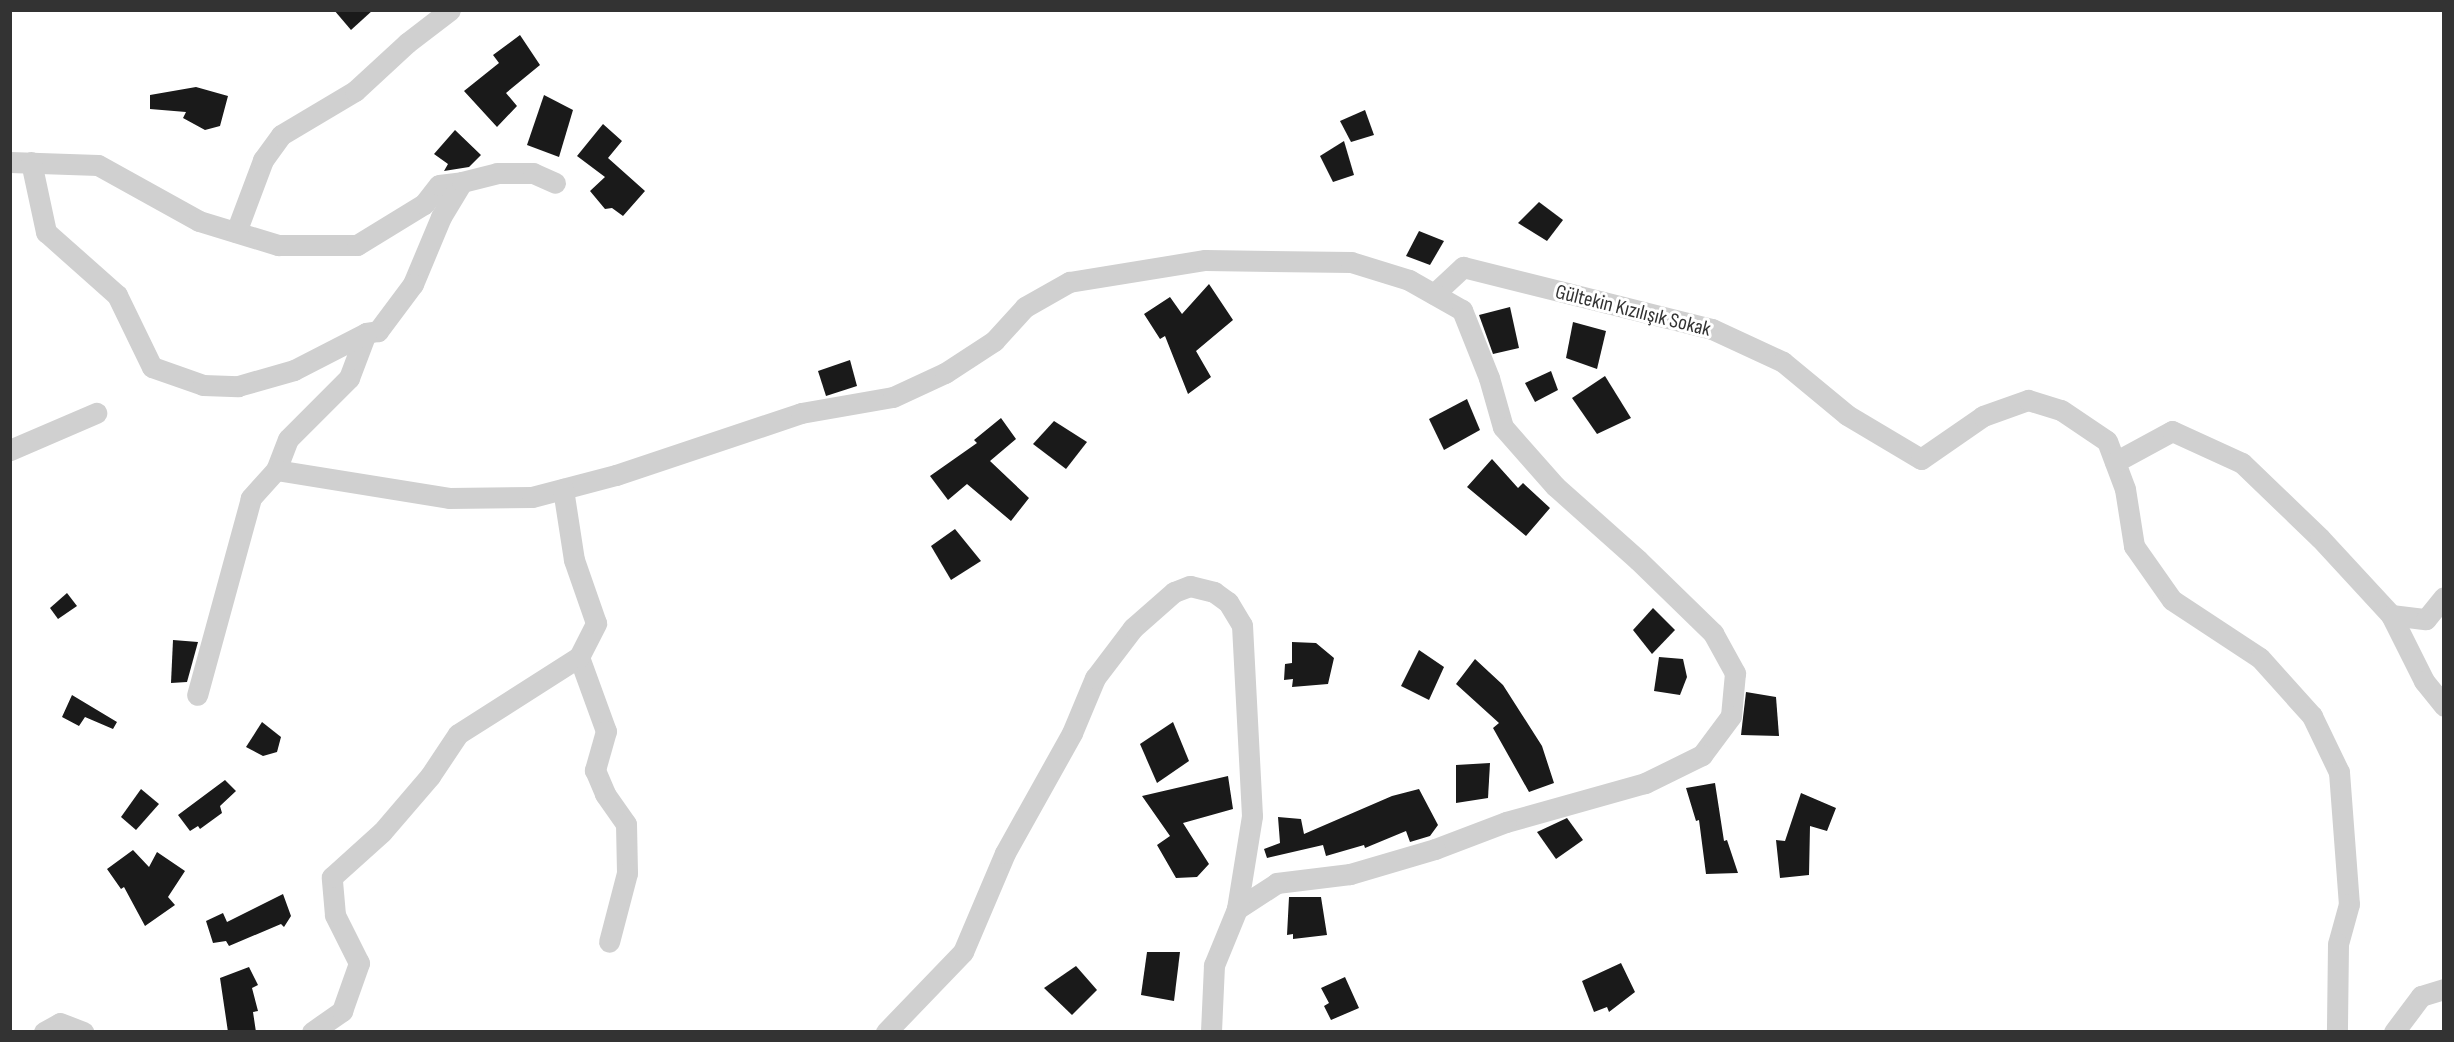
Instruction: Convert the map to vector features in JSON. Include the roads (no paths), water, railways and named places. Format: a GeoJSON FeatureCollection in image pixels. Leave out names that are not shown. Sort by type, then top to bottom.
{"type":"FeatureCollection","features":[{"type":"Feature","properties":{"kind":"street"},"geometry":{"type":"LineString","coordinates":[[236,232],[263,160],[281,135],[355,91],[407,43],[450,10]]}},
{"type":"Feature","properties":{"kind":"street"},"geometry":{"type":"LineString","coordinates":[[462,182],[441,217],[413,284],[378,331],[366,333],[294,370],[238,386],[202,385],[152,367],[117,296],[46,232],[21,162],[98,165],[199,220],[278,245],[357,245],[424,204],[439,185],[497,173],[533,173],[555,183]]}},
{"type":"Feature","properties":{"kind":"street"},"geometry":{"type":"LineString","coordinates":[[276,470],[449,498],[532,497],[616,476],[801,412],[893,397],[945,373],[994,341],[1025,307],[1069,282],[1205,260],[1351,262],[1409,280],[1462,310],[1490,378],[1503,427],[1554,486],[1638,560],[1713,633],[1735,673],[1731,716],[1702,755],[1645,783],[1506,822],[1435,849],[1350,874],[1277,883],[1237,909]]}},
{"type":"Feature","properties":{"kind":"street","name":"Gültekin Kızılışık Sokak"},"geometry":{"type":"LineString","coordinates":[[1434,294],[1463,267],[1712,329],[1783,362],[1847,415],[1921,459],[1983,416],[2028,400],[2061,410],[2107,441],[2125,489],[2134,546],[2172,600],[2260,658],[2312,716],[2339,772],[2349,904],[2338,944],[2337,1032]]}},
{"type":"Feature","properties":{"kind":"street"},"geometry":{"type":"LineString","coordinates":[[197,695],[251,498],[276,470],[288,439],[349,378],[366,333]]}},
{"type":"Feature","properties":{"kind":"street"},"geometry":{"type":"LineString","coordinates":[[10,450],[96,413]]}},
{"type":"Feature","properties":{"kind":"street"},"geometry":{"type":"LineString","coordinates":[[2115,462],[2172,431],[2242,463],[2320,538],[2391,615],[2424,681],[2444,706]]}},
{"type":"Feature","properties":{"kind":"street"},"geometry":{"type":"LineString","coordinates":[[312,1032],[342,1011],[359,963],[335,915],[332,877],[382,832],[430,776],[458,734],[579,657],[596,623],[574,560],[563,489]]}},
{"type":"Feature","properties":{"kind":"street"},"geometry":{"type":"LineString","coordinates":[[886,1032],[963,952],[1005,853],[1072,733],[1095,678],[1133,628],[1174,592],[1191,586],[1214,592],[1228,602],[1242,625],[1252,816],[1237,909],[1214,966],[1211,1032]]}},
{"type":"Feature","properties":{"kind":"street"},"geometry":{"type":"LineString","coordinates":[[2391,615],[2426,619],[2444,597]]}},
{"type":"Feature","properties":{"kind":"street"},"geometry":{"type":"LineString","coordinates":[[579,657],[606,731],[596,770],[605,794],[626,824],[627,873],[609,942]]}},
{"type":"Feature","properties":{"kind":"street"},"geometry":{"type":"LineString","coordinates":[[2394,1032],[2421,996],[2444,989]]}},
{"type":"Feature","properties":{"kind":"street"},"geometry":{"type":"LineString","coordinates":[[44,1032],[60,1023],[83,1032]]}}]}
